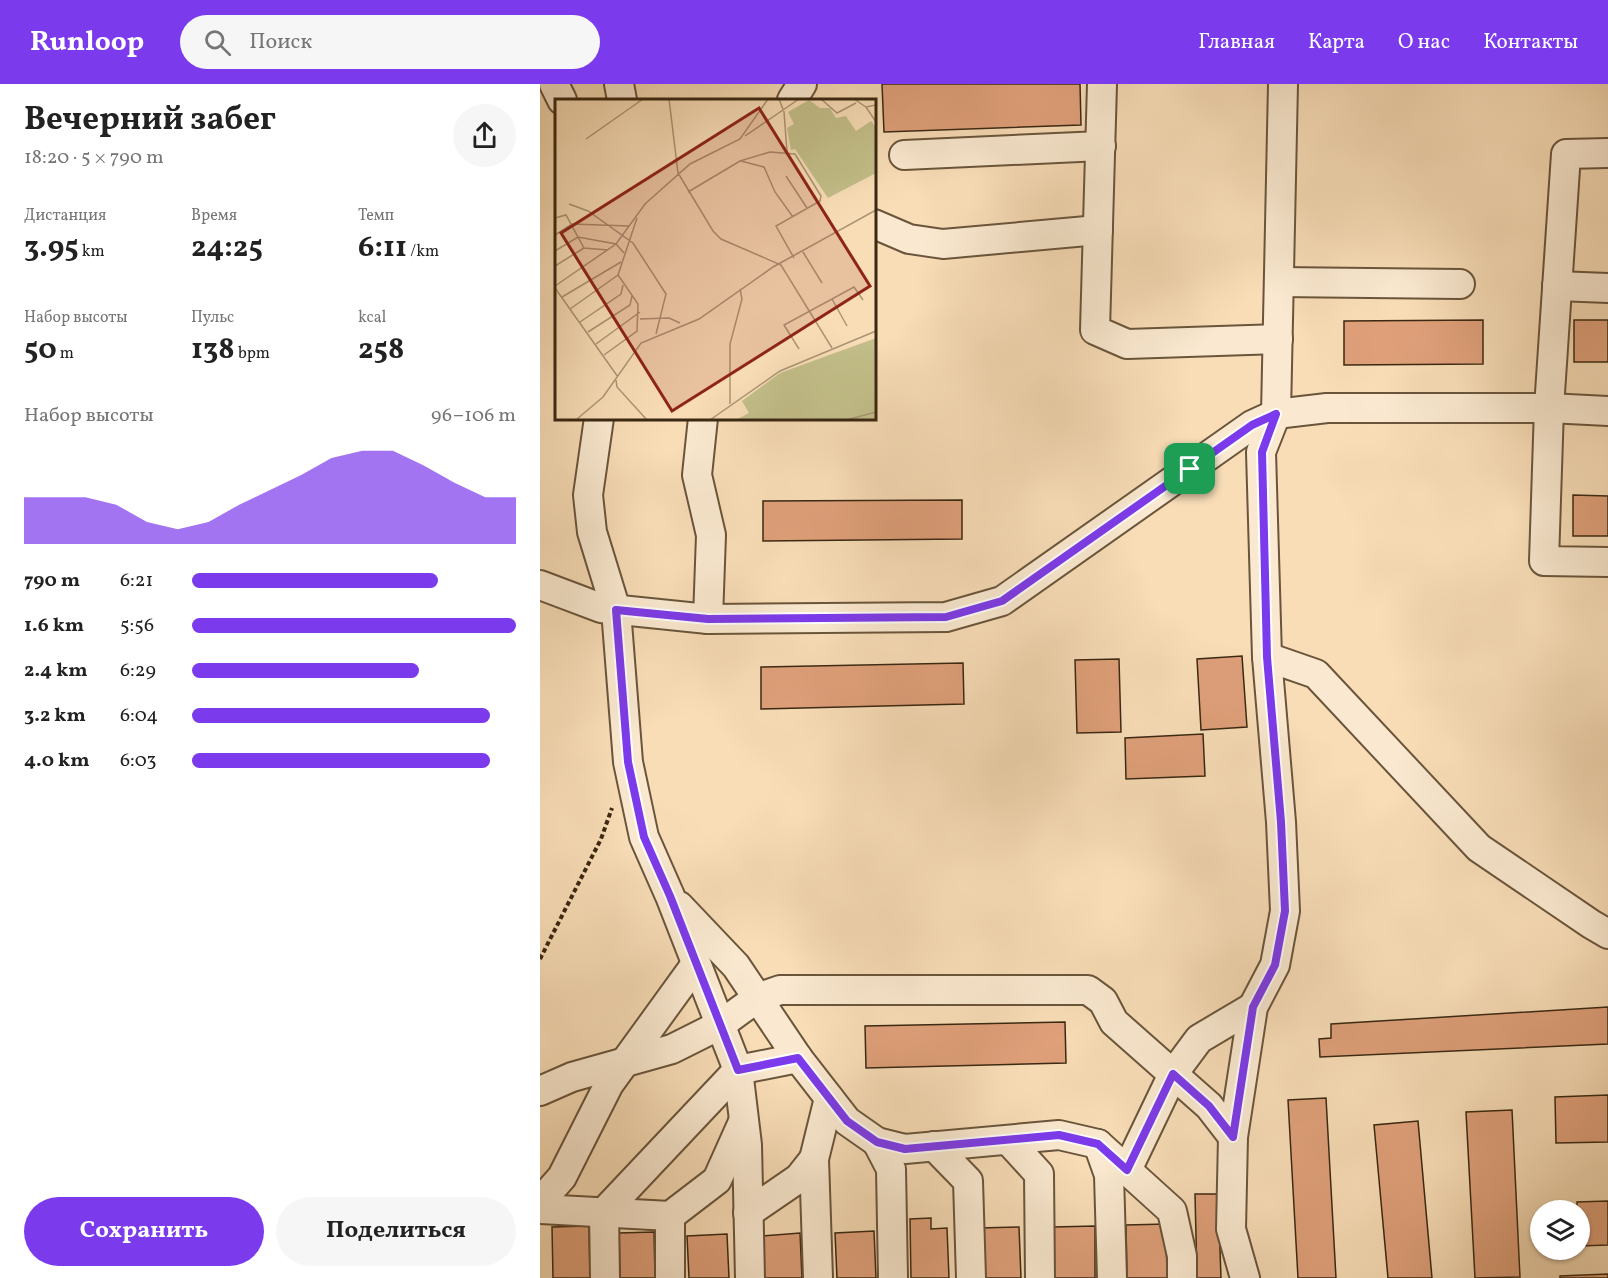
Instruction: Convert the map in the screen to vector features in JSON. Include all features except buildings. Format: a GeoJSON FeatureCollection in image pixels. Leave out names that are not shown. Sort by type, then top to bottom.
{"type":"FeatureCollection","features":[{"type":"Feature","properties":{"kind":"street"},"geometry":{"type":"LineString","coordinates":[[554,84],[562,99]]}},
{"type":"Feature","properties":{"kind":"street"},"geometry":{"type":"LineString","coordinates":[[620,84],[622,99]]}},
{"type":"Feature","properties":{"kind":"street"},"geometry":{"type":"LineString","coordinates":[[793,99],[802,84]]}},
{"type":"Feature","properties":{"kind":"street"},"geometry":{"type":"LineString","coordinates":[[1102,84],[1095,330],[1127,344],[1278,339]]}},
{"type":"Feature","properties":{"kind":"street"},"geometry":{"type":"LineString","coordinates":[[1245,1278],[1231,1229],[1233,1137],[1253,1007],[1275,965],[1285,911],[1281,822],[1267,657],[1262,452],[1276,414],[1283,84]]}},
{"type":"Feature","properties":{"kind":"street"},"geometry":{"type":"LineString","coordinates":[[904,155],[1101,146]]}},
{"type":"Feature","properties":{"kind":"street"},"geometry":{"type":"LineString","coordinates":[[1608,153],[1566,154],[1549,408],[1544,561],[1608,562]]}},
{"type":"Feature","properties":{"kind":"street"},"geometry":{"type":"LineString","coordinates":[[876,225],[909,239],[943,244],[1098,230]]}},
{"type":"Feature","properties":{"kind":"street"},"geometry":{"type":"LineString","coordinates":[[1279,282],[1460,284]]}},
{"type":"Feature","properties":{"kind":"street"},"geometry":{"type":"LineString","coordinates":[[1557,286],[1608,288]]}},
{"type":"Feature","properties":{"kind":"street"},"geometry":{"type":"LineString","coordinates":[[540,585],[601,608],[708,619],[946,617],[1002,601],[1252,425],[1276,414],[1327,408],[1549,408],[1608,411]]}},
{"type":"Feature","properties":{"kind":"street"},"geometry":{"type":"LineString","coordinates":[[599,420],[588,495],[592,532],[616,610],[628,762],[644,837],[670,896],[738,1070],[747,1145],[750,1278]]}},
{"type":"Feature","properties":{"kind":"street"},"geometry":{"type":"LineString","coordinates":[[703,420],[698,475],[711,535],[708,619]]}},
{"type":"Feature","properties":{"kind":"street"},"geometry":{"type":"LineString","coordinates":[[1267,657],[1316,674],[1479,848],[1608,934]]}},
{"type":"Feature","properties":{"kind":"street"},"geometry":{"type":"LineString","coordinates":[[670,896],[736,966],[798,1058],[847,1121],[877,1142],[905,1149],[1059,1135],[1098,1144],[1172,1211],[1182,1256],[1182,1278]]}},
{"type":"Feature","properties":{"kind":"street"},"geometry":{"type":"LineString","coordinates":[[540,1202],[562,1177],[609,1084],[696,964]]}},
{"type":"Feature","properties":{"kind":"street"},"geometry":{"type":"LineString","coordinates":[[540,1091],[572,1077],[672,1049],[720,1025],[757,998],[780,990],[1088,990],[1103,1001],[1114,1022],[1209,1106],[1233,1137]]}},
{"type":"Feature","properties":{"kind":"street"},"geometry":{"type":"LineString","coordinates":[[1127,1170],[1173,1074],[1199,1039],[1253,1007]]}},
{"type":"Feature","properties":{"kind":"street"},"geometry":{"type":"LineString","coordinates":[[605,1278],[604,1212],[738,1070],[798,1058]]}},
{"type":"Feature","properties":{"kind":"street"},"geometry":{"type":"LineString","coordinates":[[818,1278],[814,1159],[829,1098]]}},
{"type":"Feature","properties":{"kind":"street"},"geometry":{"type":"LineString","coordinates":[[540,1209],[670,1216],[717,1180],[744,1121]]}},
{"type":"Feature","properties":{"kind":"street"},"geometry":{"type":"LineString","coordinates":[[1008,1140],[1039,1174],[1040,1278]]}},
{"type":"Feature","properties":{"kind":"street"},"geometry":{"type":"LineString","coordinates":[[877,1142],[891,1168],[893,1278]]}},
{"type":"Feature","properties":{"kind":"street"},"geometry":{"type":"LineString","coordinates":[[1098,1144],[1109,1175],[1112,1278]]}},
{"type":"Feature","properties":{"kind":"street"},"geometry":{"type":"LineString","coordinates":[[934,1146],[969,1181],[971,1278]]}},
{"type":"Feature","properties":{"kind":"street"},"geometry":{"type":"LineString","coordinates":[[748,1213],[799,1178],[814,1159]]}},
{"type":"Feature","properties":{"kind":"street"},"geometry":{"type":"LineString","coordinates":[[670,1216],[670,1278]]}},
{"type":"Feature","properties":{"kind":"path"},"geometry":{"type":"LineString","coordinates":[[540,959],[601,839],[613,806]]}},
{"type":"Feature","properties":{"kind":"route"},"geometry":{"type":"LineString","coordinates":[[1276,414],[1262,452],[1267,657],[1281,822],[1285,911],[1275,965],[1253,1007],[1233,1137],[1209,1106],[1173,1074],[1127,1170],[1098,1144],[1059,1135],[905,1149],[877,1142],[847,1121],[798,1058],[738,1070],[670,896],[644,837],[628,762],[616,610],[708,619],[946,617],[1002,601],[1190,469],[1252,425],[1276,414]]}}]}
